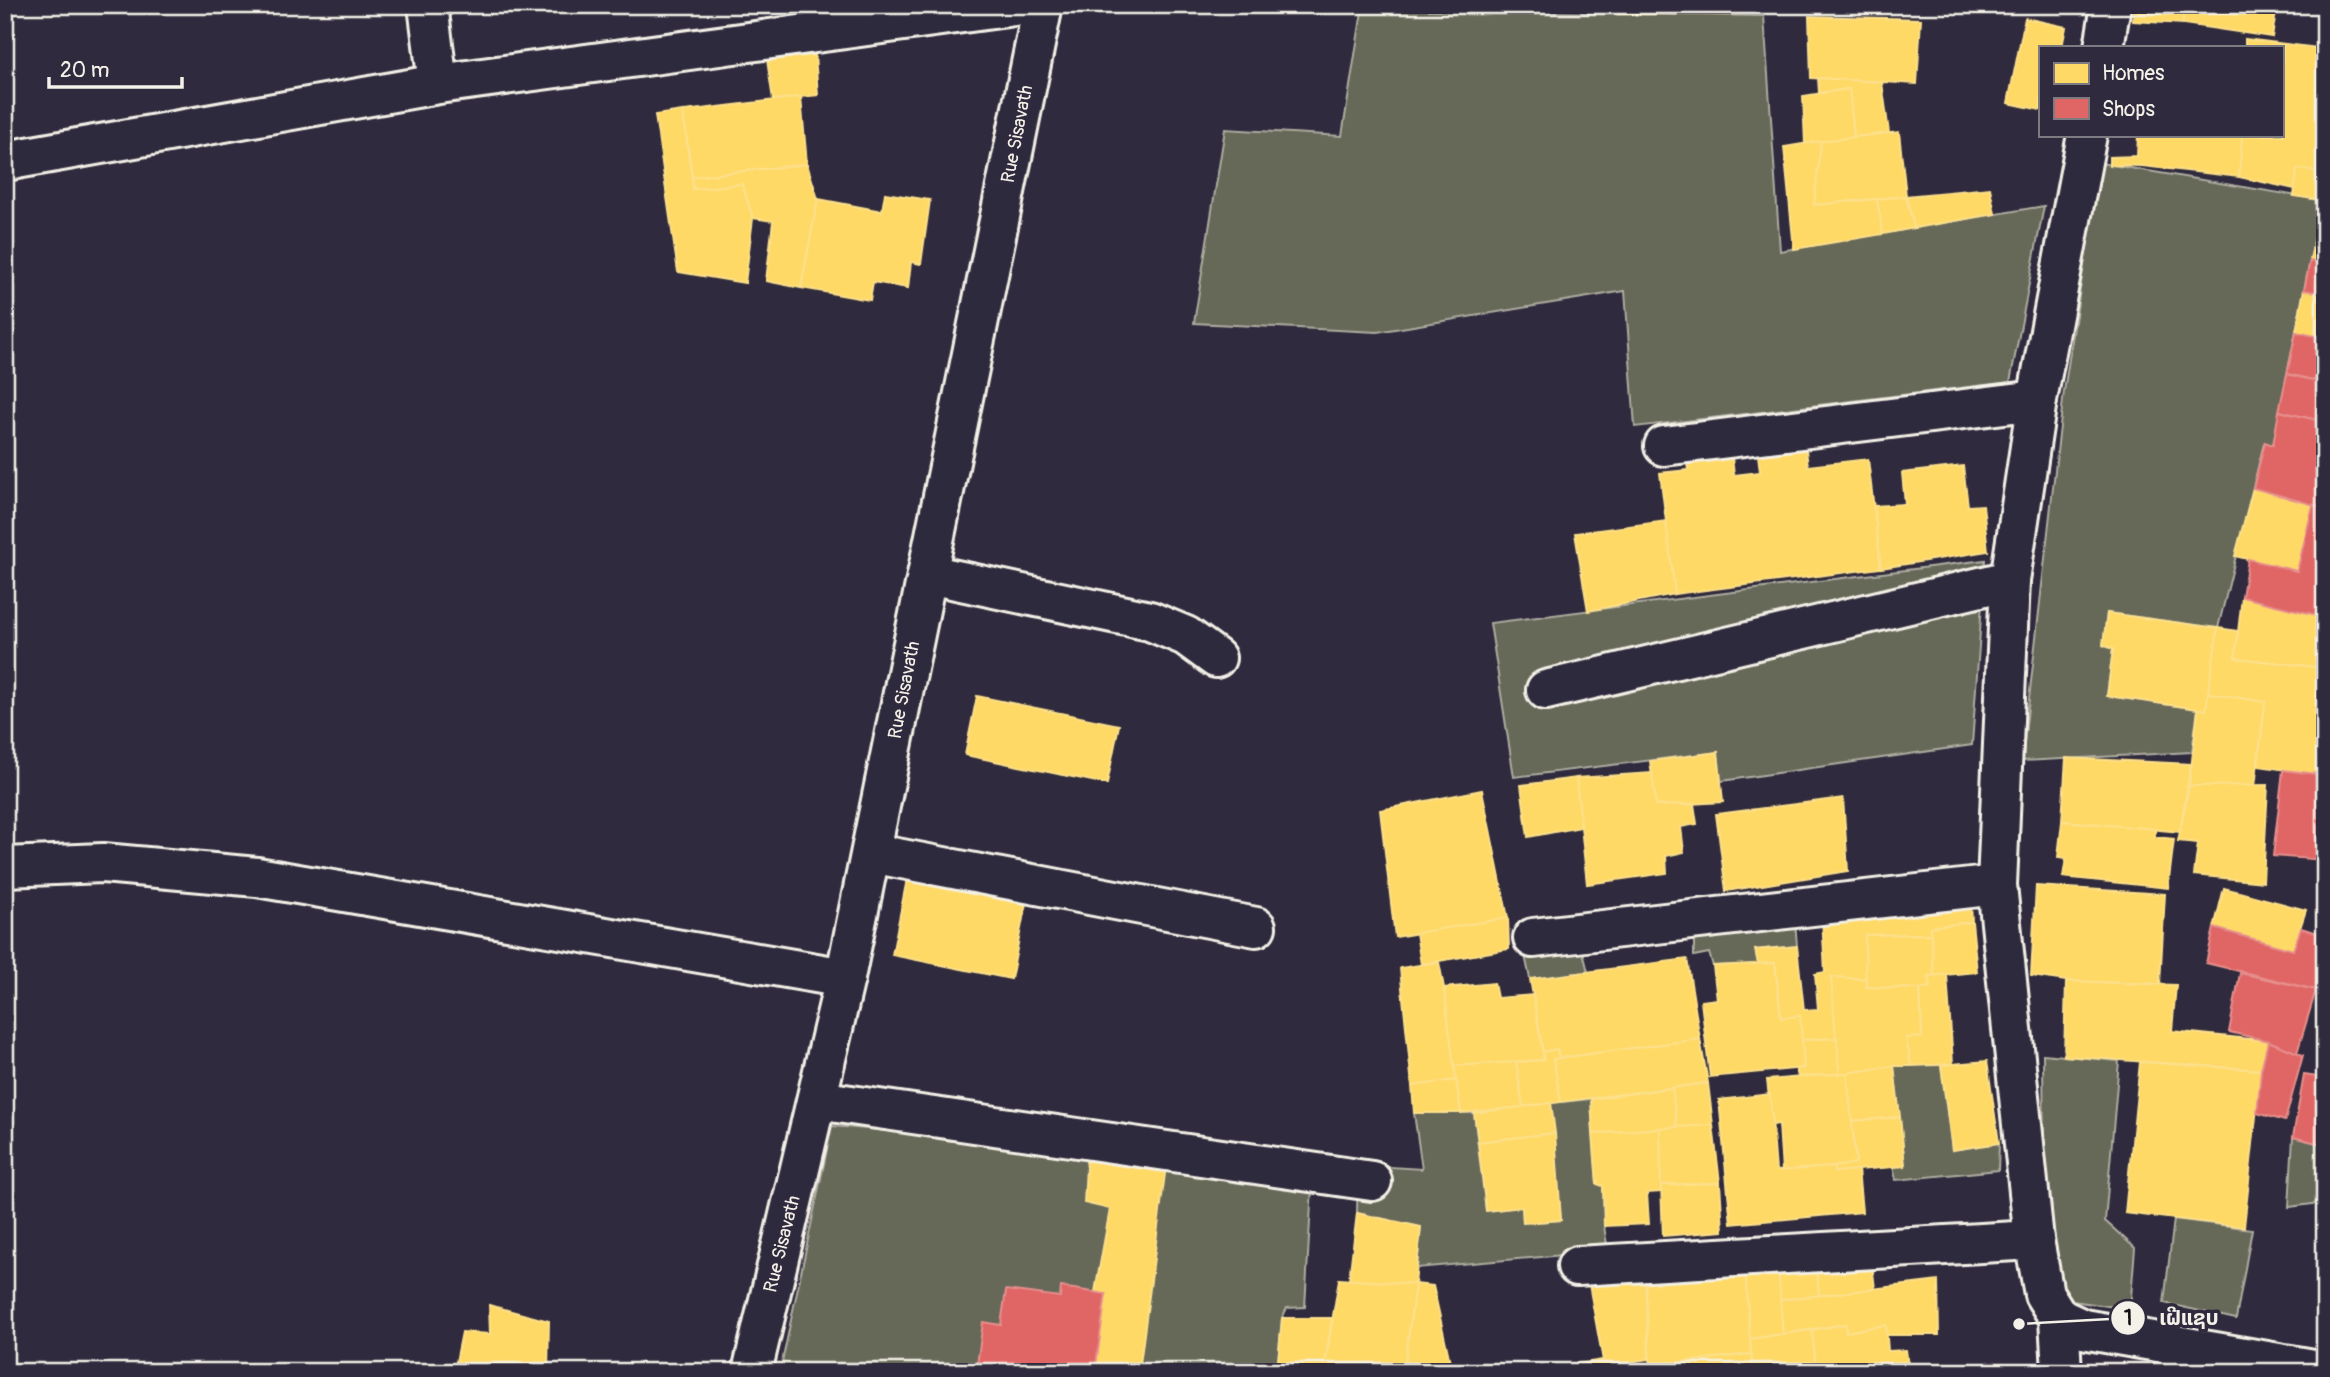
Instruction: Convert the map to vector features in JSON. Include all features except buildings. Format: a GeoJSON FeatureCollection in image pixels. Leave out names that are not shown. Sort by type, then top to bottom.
{"type":"FeatureCollection","features":[{"type":"Feature","properties":{"kind":"street"},"geometry":{"type":"LineString","coordinates":[[428,5],[438,84]]}},
{"type":"Feature","properties":{"kind":"street"},"geometry":{"type":"LineString","coordinates":[[5,161],[438,84],[1022,5]]}},
{"type":"Feature","properties":{"kind":"street","name":"Rue Sisavath"},"geometry":{"type":"LineString","coordinates":[[752,1372],[845,978],[1043,5]]}},
{"type":"Feature","properties":{"kind":"street"},"geometry":{"type":"LineString","coordinates":[[2104,46],[2111,5]]}},
{"type":"Feature","properties":{"kind":"street"},"geometry":{"type":"LineString","coordinates":[[2062,1372],[2059,1318],[2044,1294],[2034,1240],[1997,885],[2010,580],[2037,400],[2087,136]]}},
{"type":"Feature","properties":{"kind":"street"},"geometry":{"type":"LineString","coordinates":[[1664,446],[2037,400]]}},
{"type":"Feature","properties":{"kind":"street"},"geometry":{"type":"LineString","coordinates":[[928,574],[1150,621],[1186,636],[1216,658]]}},
{"type":"Feature","properties":{"kind":"street"},"geometry":{"type":"LineString","coordinates":[[1546,690],[2010,580]]}},
{"type":"Feature","properties":{"kind":"street"},"geometry":{"type":"LineString","coordinates":[[871,853],[1255,927]]}},
{"type":"Feature","properties":{"kind":"street"},"geometry":{"type":"LineString","coordinates":[[5,867],[103,863],[257,877],[845,978]]}},
{"type":"Feature","properties":{"kind":"street"},"geometry":{"type":"LineString","coordinates":[[1533,938],[1997,885]]}},
{"type":"Feature","properties":{"kind":"street"},"geometry":{"type":"LineString","coordinates":[[817,1100],[1372,1181]]}},
{"type":"Feature","properties":{"kind":"street"},"geometry":{"type":"LineString","coordinates":[[1577,1266],[2034,1240]]}},
{"type":"Feature","properties":{"kind":"street"},"geometry":{"type":"LineString","coordinates":[[2059,1318],[2083,1329],[2325,1371]]}},
{"type":"Feature","properties":{"kind":"green space"},"geometry":{"type":"Polygon","coordinates":[[[1363,5],[1429,5],[1429,10],[1764,16],[1780,251],[2044,206],[2010,382],[1635,427],[1625,291],[1377,332],[1194,323],[1225,129],[1342,136],[1363,5]]]}},
{"type":"Feature","properties":{"kind":"green space"},"geometry":{"type":"Polygon","coordinates":[[[2100,163],[2322,200],[2273,445],[2264,443],[2218,628],[2107,613],[2103,645],[2113,649],[2107,696],[2198,709],[2192,752],[2022,761],[2064,391],[2100,163]]]}},
{"type":"Feature","properties":{"kind":"green space"},"geometry":{"type":"Polygon","coordinates":[[[1985,560],[1972,745],[1721,781],[1718,752],[1514,777],[1490,623],[1985,560]]]}},
{"type":"Feature","properties":{"kind":"green space"},"geometry":{"type":"Polygon","coordinates":[[[1795,920],[1797,946],[1756,950],[1758,964],[1713,966],[1709,953],[1694,956],[1694,930],[1795,920]]]}},
{"type":"Feature","properties":{"kind":"green space"},"geometry":{"type":"Polygon","coordinates":[[[1523,946],[1583,952],[1588,972],[1530,979],[1523,946]]]}},
{"type":"Feature","properties":{"kind":"green space"},"geometry":{"type":"Polygon","coordinates":[[[2043,1054],[2119,1061],[2105,1221],[2135,1248],[2130,1309],[2065,1300],[2045,1252],[2043,1054]]]}},
{"type":"Feature","properties":{"kind":"green space"},"geometry":{"type":"Polygon","coordinates":[[[1941,1065],[1952,1150],[1999,1143],[1998,1170],[1896,1180],[1893,1167],[1905,1165],[1894,1066],[1941,1065]]]}},
{"type":"Feature","properties":{"kind":"green space"},"geometry":{"type":"Polygon","coordinates":[[[1591,1099],[1597,1183],[1603,1186],[1608,1251],[1417,1268],[1421,1227],[1357,1213],[1358,1165],[1422,1169],[1414,1113],[1474,1113],[1486,1211],[1522,1207],[1523,1223],[1561,1220],[1551,1103],[1591,1099]]]}},
{"type":"Feature","properties":{"kind":"green space"},"geometry":{"type":"Polygon","coordinates":[[[832,1126],[1087,1148],[1312,1187],[1305,1307],[1287,1308],[1282,1318],[1277,1372],[780,1372],[832,1126]]]}},
{"type":"Feature","properties":{"kind":"green space"},"geometry":{"type":"Polygon","coordinates":[[[2293,1137],[2325,1145],[2325,1200],[2320,1203],[2289,1207],[2293,1137]]]}},
{"type":"Feature","properties":{"kind":"green space"},"geometry":{"type":"Polygon","coordinates":[[[2174,1219],[2252,1229],[2236,1319],[2164,1303],[2174,1219]]]}},
{"type":"Feature","properties":{"kind":"place","name":"ເຝີແຊບ"},"geometry":{"type":"Point","coordinates":[2019,1324]}}]}
